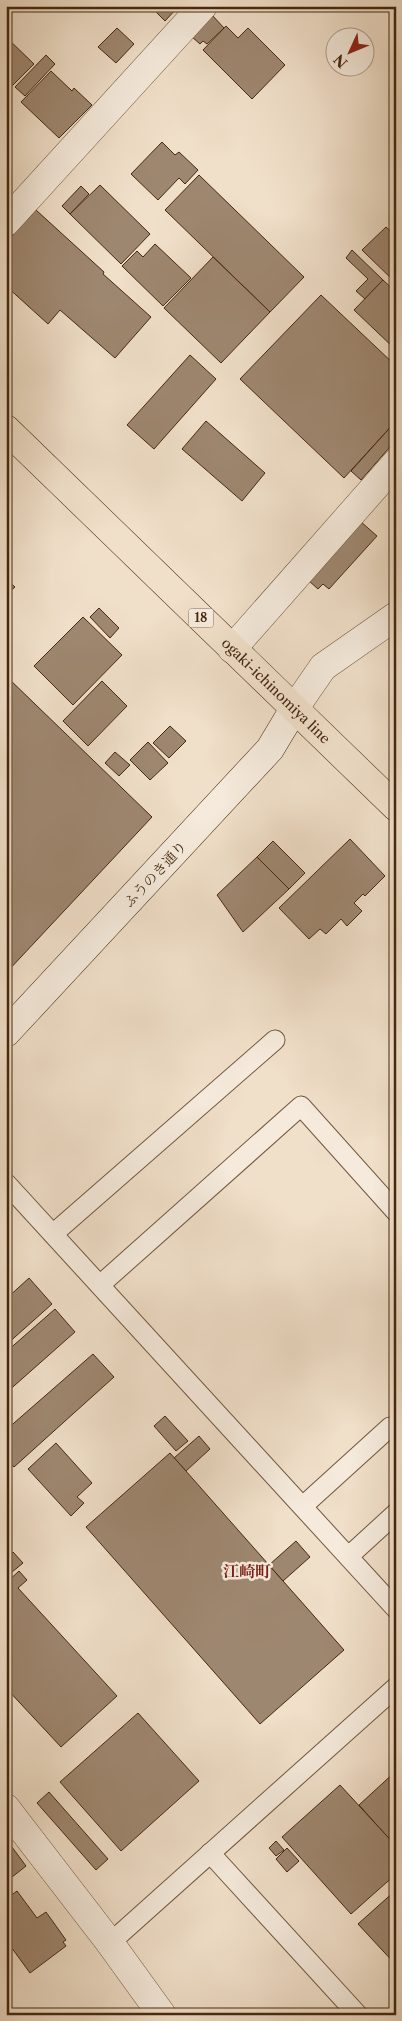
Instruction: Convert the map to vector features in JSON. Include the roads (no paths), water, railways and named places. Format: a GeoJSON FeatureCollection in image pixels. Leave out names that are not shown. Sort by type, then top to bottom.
{"type":"FeatureCollection","features":[{"type":"Feature","properties":{"kind":"main road","name":"ogaki-ichinomiya line"},"geometry":{"type":"LineString","coordinates":[[6,429],[396,807]]}},
{"type":"Feature","properties":{"kind":"street"},"geometry":{"type":"LineString","coordinates":[[6,222],[203,6]]}},
{"type":"Feature","properties":{"kind":"street"},"geometry":{"type":"LineString","coordinates":[[232,649],[396,464]]}},
{"type":"Feature","properties":{"kind":"street","name":"ふうのき通り"},"geometry":{"type":"LineString","coordinates":[[6,1033],[270,749],[294,709],[323,667],[396,616]]}},
{"type":"Feature","properties":{"kind":"street"},"geometry":{"type":"LineString","coordinates":[[6,1808],[110,1943],[162,2015]]}},
{"type":"Feature","properties":{"kind":"lane"},"geometry":{"type":"LineString","coordinates":[[53,1234],[275,1040]]}},
{"type":"Feature","properties":{"kind":"lane"},"geometry":{"type":"LineString","coordinates":[[100,1285],[301,1106],[396,1212]]}},
{"type":"Feature","properties":{"kind":"lane"},"geometry":{"type":"LineString","coordinates":[[6,1183],[396,1609]]}},
{"type":"Feature","properties":{"kind":"lane"},"geometry":{"type":"LineString","coordinates":[[303,1506],[393,1430]]}},
{"type":"Feature","properties":{"kind":"lane"},"geometry":{"type":"LineString","coordinates":[[349,1556],[396,1513]]}},
{"type":"Feature","properties":{"kind":"lane"},"geometry":{"type":"LineString","coordinates":[[110,1943],[396,1687]]}},
{"type":"Feature","properties":{"kind":"lane"},"geometry":{"type":"LineString","coordinates":[[210,1853],[358,2015]]}},
{"type":"Feature","properties":{"kind":"district","name":"江崎町"},"geometry":{"type":"Point","coordinates":[247,1571]}}]}
